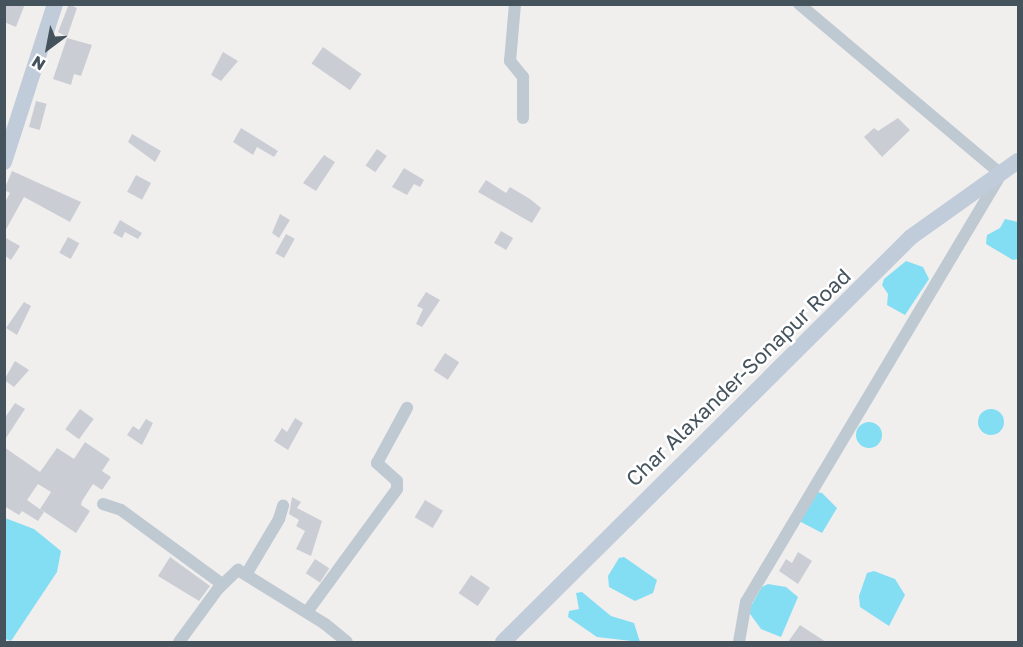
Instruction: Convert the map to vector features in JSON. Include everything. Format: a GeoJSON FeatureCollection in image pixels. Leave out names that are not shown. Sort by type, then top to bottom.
{"type":"FeatureCollection","features":[{"type":"Feature","properties":{"kind":"main road"},"geometry":{"type":"LineString","coordinates":[[4,162],[55,4]]}},
{"type":"Feature","properties":{"kind":"main road","name":"Char Alaxander-Sonapur Road"},"geometry":{"type":"LineString","coordinates":[[503,642],[911,237],[1018,161]]}},
{"type":"Feature","properties":{"kind":"street"},"geometry":{"type":"LineString","coordinates":[[515,4],[510,61],[524,77],[523,118]]}},
{"type":"Feature","properties":{"kind":"street"},"geometry":{"type":"LineString","coordinates":[[739,642],[746,602],[1001,174],[799,4]]}},
{"type":"Feature","properties":{"kind":"street"},"geometry":{"type":"LineString","coordinates":[[307,612],[397,489],[397,482],[377,464],[407,408]]}},
{"type":"Feature","properties":{"kind":"street"},"geometry":{"type":"LineString","coordinates":[[103,504],[121,510],[222,584]]}},
{"type":"Feature","properties":{"kind":"street"},"geometry":{"type":"LineString","coordinates":[[247,573],[279,519],[283,506]]}},
{"type":"Feature","properties":{"kind":"street"},"geometry":{"type":"LineString","coordinates":[[179,642],[222,584],[238,570],[247,573],[307,612],[347,642]]}},
{"type":"Feature","properties":{"kind":"water"},"geometry":{"type":"Polygon","coordinates":[[[1005,219],[1018,222],[1018,259],[1013,260],[986,244],[987,235],[1000,228],[1005,219]]]}},
{"type":"Feature","properties":{"kind":"water"},"geometry":{"type":"Polygon","coordinates":[[[906,261],[923,267],[929,279],[905,315],[887,305],[888,294],[882,285],[884,279],[906,261]]]}},
{"type":"Feature","properties":{"kind":"water"},"geometry":{"type":"Polygon","coordinates":[[[991,409],[1000,413],[1004,422],[1000,431],[991,435],[982,431],[978,422],[982,413],[991,409]]]}},
{"type":"Feature","properties":{"kind":"water"},"geometry":{"type":"Polygon","coordinates":[[[869,422],[878,426],[882,435],[878,444],[869,448],[860,444],[856,435],[860,426],[869,422]]]}},
{"type":"Feature","properties":{"kind":"water"},"geometry":{"type":"Polygon","coordinates":[[[811,491],[822,493],[837,508],[822,533],[799,521],[811,491]]]}},
{"type":"Feature","properties":{"kind":"water"},"geometry":{"type":"Polygon","coordinates":[[[5,518],[34,529],[61,551],[57,572],[11,641],[5,639],[5,518]]]}},
{"type":"Feature","properties":{"kind":"water"},"geometry":{"type":"Polygon","coordinates":[[[624,557],[657,580],[653,593],[635,601],[609,587],[608,576],[619,558],[624,557]]]}},
{"type":"Feature","properties":{"kind":"water"},"geometry":{"type":"Polygon","coordinates":[[[874,571],[895,579],[905,595],[889,626],[860,607],[859,596],[867,573],[874,571]]]}},
{"type":"Feature","properties":{"kind":"water"},"geometry":{"type":"Polygon","coordinates":[[[768,584],[786,587],[798,597],[781,637],[761,629],[748,611],[762,587],[768,584]]]}},
{"type":"Feature","properties":{"kind":"water"},"geometry":{"type":"Polygon","coordinates":[[[582,592],[611,616],[634,623],[640,642],[597,637],[568,617],[569,611],[579,609],[576,593],[582,592]]]}},
{"type":"Feature","properties":{"kind":"building"},"geometry":{"type":"Polygon","coordinates":[[[4,4],[25,4],[16,27],[4,22],[4,4]]]}},
{"type":"Feature","properties":{"kind":"building"},"geometry":{"type":"Polygon","coordinates":[[[69,4],[77,8],[67,37],[58,32],[69,4]]]}},
{"type":"Feature","properties":{"kind":"building"},"geometry":{"type":"Polygon","coordinates":[[[67,38],[92,45],[81,76],[74,74],[71,85],[53,79],[67,38]]]}},
{"type":"Feature","properties":{"kind":"building"},"geometry":{"type":"Polygon","coordinates":[[[323,47],[362,74],[350,90],[312,63],[323,47]]]}},
{"type":"Feature","properties":{"kind":"building"},"geometry":{"type":"Polygon","coordinates":[[[223,52],[238,61],[221,81],[211,75],[223,52]]]}},
{"type":"Feature","properties":{"kind":"building"},"geometry":{"type":"Polygon","coordinates":[[[36,101],[47,104],[40,130],[29,127],[36,101]]]}},
{"type":"Feature","properties":{"kind":"building"},"geometry":{"type":"Polygon","coordinates":[[[898,118],[910,130],[882,157],[864,137],[874,128],[878,131],[898,118]]]}},
{"type":"Feature","properties":{"kind":"building"},"geometry":{"type":"Polygon","coordinates":[[[241,128],[278,151],[274,157],[257,147],[253,155],[233,142],[241,128]]]}},
{"type":"Feature","properties":{"kind":"building"},"geometry":{"type":"Polygon","coordinates":[[[132,134],[161,151],[155,162],[128,142],[132,134]]]}},
{"type":"Feature","properties":{"kind":"building"},"geometry":{"type":"Polygon","coordinates":[[[377,149],[387,156],[375,172],[366,165],[377,149]]]}},
{"type":"Feature","properties":{"kind":"building"},"geometry":{"type":"Polygon","coordinates":[[[324,155],[335,162],[316,191],[303,183],[324,155]]]}},
{"type":"Feature","properties":{"kind":"building"},"geometry":{"type":"Polygon","coordinates":[[[404,168],[424,180],[420,187],[414,184],[407,195],[392,187],[404,168]]]}},
{"type":"Feature","properties":{"kind":"building"},"geometry":{"type":"Polygon","coordinates":[[[12,171],[81,202],[70,222],[24,197],[4,233],[4,204],[10,193],[4,190],[12,171]]]}},
{"type":"Feature","properties":{"kind":"building"},"geometry":{"type":"Polygon","coordinates":[[[136,175],[151,183],[142,200],[127,192],[136,175]]]}},
{"type":"Feature","properties":{"kind":"building"},"geometry":{"type":"Polygon","coordinates":[[[486,180],[506,193],[510,187],[541,208],[532,223],[478,192],[486,180]]]}},
{"type":"Feature","properties":{"kind":"building"},"geometry":{"type":"Polygon","coordinates":[[[280,214],[290,220],[279,238],[272,233],[280,214]]]}},
{"type":"Feature","properties":{"kind":"building"},"geometry":{"type":"Polygon","coordinates":[[[120,220],[142,233],[138,239],[125,232],[122,238],[113,233],[120,220]]]}},
{"type":"Feature","properties":{"kind":"building"},"geometry":{"type":"Polygon","coordinates":[[[501,231],[513,238],[506,250],[494,243],[501,231]]]}},
{"type":"Feature","properties":{"kind":"building"},"geometry":{"type":"Polygon","coordinates":[[[286,234],[295,239],[284,258],[275,253],[286,234]]]}},
{"type":"Feature","properties":{"kind":"building"},"geometry":{"type":"Polygon","coordinates":[[[4,237],[20,246],[11,260],[4,255],[4,237]]]}},
{"type":"Feature","properties":{"kind":"building"},"geometry":{"type":"Polygon","coordinates":[[[68,237],[79,243],[71,259],[59,253],[68,237]]]}},
{"type":"Feature","properties":{"kind":"building"},"geometry":{"type":"Polygon","coordinates":[[[426,292],[440,300],[422,327],[416,324],[423,309],[417,306],[426,292]]]}},
{"type":"Feature","properties":{"kind":"building"},"geometry":{"type":"Polygon","coordinates":[[[24,302],[31,306],[17,335],[6,328],[24,302]]]}},
{"type":"Feature","properties":{"kind":"building"},"geometry":{"type":"Polygon","coordinates":[[[445,353],[459,362],[448,380],[434,371],[445,353]]]}},
{"type":"Feature","properties":{"kind":"building"},"geometry":{"type":"Polygon","coordinates":[[[15,361],[29,370],[14,387],[4,380],[15,361]]]}},
{"type":"Feature","properties":{"kind":"building"},"geometry":{"type":"Polygon","coordinates":[[[15,403],[25,409],[4,441],[4,419],[15,403]]]}},
{"type":"Feature","properties":{"kind":"building"},"geometry":{"type":"Polygon","coordinates":[[[80,409],[94,419],[79,439],[65,429],[80,409]]]}},
{"type":"Feature","properties":{"kind":"building"},"geometry":{"type":"Polygon","coordinates":[[[295,418],[303,423],[288,450],[274,441],[282,428],[287,432],[295,418]]]}},
{"type":"Feature","properties":{"kind":"building"},"geometry":{"type":"Polygon","coordinates":[[[146,419],[153,423],[142,445],[127,435],[133,426],[139,430],[146,419]]]}},
{"type":"Feature","properties":{"kind":"building"},"geometry":{"type":"Polygon","coordinates":[[[85,442],[110,459],[102,471],[111,477],[102,490],[93,484],[82,501],[81,505],[90,511],[76,533],[40,509],[51,492],[38,484],[27,500],[44,512],[38,521],[22,511],[19,515],[4,506],[4,447],[40,472],[57,448],[74,459],[85,442]]]}},
{"type":"Feature","properties":{"kind":"building"},"geometry":{"type":"Polygon","coordinates":[[[292,497],[301,502],[297,508],[322,521],[311,556],[296,549],[305,531],[296,526],[299,520],[289,514],[292,497]]]}},
{"type":"Feature","properties":{"kind":"building"},"geometry":{"type":"Polygon","coordinates":[[[425,500],[443,511],[433,528],[415,517],[425,500]]]}},
{"type":"Feature","properties":{"kind":"building"},"geometry":{"type":"Polygon","coordinates":[[[798,552],[812,561],[798,584],[779,571],[786,559],[792,563],[798,552]]]}},
{"type":"Feature","properties":{"kind":"building"},"geometry":{"type":"Polygon","coordinates":[[[170,557],[210,586],[199,601],[158,576],[170,557]]]}},
{"type":"Feature","properties":{"kind":"building"},"geometry":{"type":"Polygon","coordinates":[[[315,559],[329,568],[320,583],[306,573],[315,559]]]}},
{"type":"Feature","properties":{"kind":"building"},"geometry":{"type":"Polygon","coordinates":[[[471,575],[490,588],[478,606],[459,593],[471,575]]]}},
{"type":"Feature","properties":{"kind":"building"},"geometry":{"type":"Polygon","coordinates":[[[800,625],[826,642],[788,642],[800,625]]]}}]}
